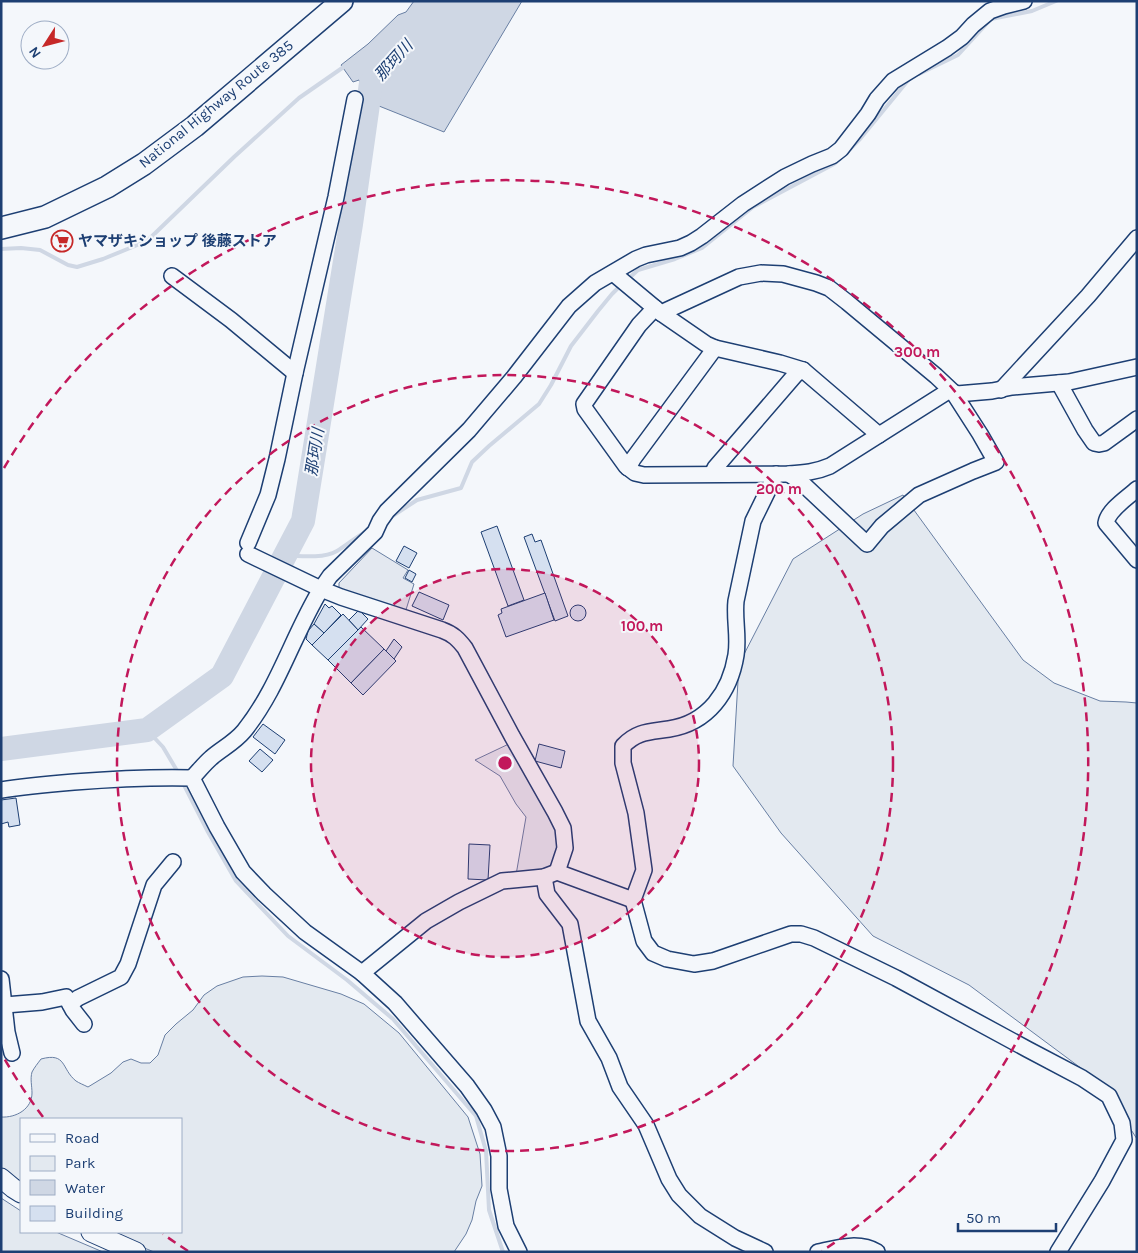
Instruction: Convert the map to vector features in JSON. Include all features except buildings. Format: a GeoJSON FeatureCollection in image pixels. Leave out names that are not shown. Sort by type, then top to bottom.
{"type":"FeatureCollection","features":[{"type":"Feature","properties":{"kind":"highway","name":"National Highway Route 385"},"geometry":{"type":"LineString","coordinates":[[1,228],[45,217],[107,187],[144,164],[195,126],[342,1]]}},
{"type":"Feature","properties":{"kind":"main road"},"geometry":{"type":"LineString","coordinates":[[1,1178],[20,1192]]}},
{"type":"Feature","properties":{"kind":"main road"},"geometry":{"type":"LineString","coordinates":[[93,1233],[136,1252]]}},
{"type":"Feature","properties":{"kind":"street"},"geometry":{"type":"LineString","coordinates":[[1,790],[116,779],[192,778],[211,758],[229,746],[243,732],[258,710],[284,664],[318,587],[375,532],[387,511],[452,448],[487,410],[569,306],[595,283],[636,259],[680,248],[691,243],[743,204],[786,177],[832,156],[841,149],[877,99],[893,81],[947,48],[990,11],[1024,1]]}},
{"type":"Feature","properties":{"kind":"street"},"geometry":{"type":"LineString","coordinates":[[355,99],[336,197],[295,373],[278,459],[250,551],[341,597],[451,633],[459,639],[563,828],[565,848],[551,875],[547,894],[570,924],[588,1021],[609,1058],[620,1087],[646,1125],[669,1179],[679,1195],[700,1216],[735,1238],[765,1252]]}},
{"type":"Feature","properties":{"kind":"street"},"geometry":{"type":"LineString","coordinates":[[1001,390],[1088,296],[1137,238]]}},
{"type":"Feature","properties":{"kind":"street"},"geometry":{"type":"LineString","coordinates":[[613,273],[658,311],[706,344],[715,348],[803,370],[879,435]]}},
{"type":"Feature","properties":{"kind":"street"},"geometry":{"type":"LineString","coordinates":[[952,391],[824,469],[806,473],[782,474],[644,475],[635,473],[628,468],[585,409],[584,404],[639,325],[658,311],[739,277],[761,273],[783,274],[816,282],[829,288],[904,348],[957,394],[1059,383],[1137,367]]}},
{"type":"Feature","properties":{"kind":"street"},"geometry":{"type":"LineString","coordinates":[[172,276],[231,320],[295,373]]}},
{"type":"Feature","properties":{"kind":"street"},"geometry":{"type":"LineString","coordinates":[[628,468],[632,459],[715,348]]}},
{"type":"Feature","properties":{"kind":"street"},"geometry":{"type":"LineString","coordinates":[[712,474],[796,374],[803,370]]}},
{"type":"Feature","properties":{"kind":"street"},"geometry":{"type":"LineString","coordinates":[[1059,383],[1084,430],[1094,443],[1104,443],[1137,419]]}},
{"type":"Feature","properties":{"kind":"street"},"geometry":{"type":"LineString","coordinates":[[782,474],[802,484],[867,544],[882,526],[919,495],[996,462],[952,391]]}},
{"type":"Feature","properties":{"kind":"street"},"geometry":{"type":"LineString","coordinates":[[782,474],[753,521],[736,601],[736,654],[731,675],[716,704],[695,721],[669,729],[640,734],[629,739],[623,746],[623,763],[636,813],[644,870],[633,900],[644,941],[653,953],[666,959],[694,964],[713,961],[791,934],[802,934],[896,978],[1082,1078],[1109,1096],[1122,1123],[1124,1140],[1102,1181],[1058,1252]]}},
{"type":"Feature","properties":{"kind":"street"},"geometry":{"type":"LineString","coordinates":[[1137,489],[1110,513],[1106,523],[1137,560]]}},
{"type":"Feature","properties":{"kind":"street"},"geometry":{"type":"LineString","coordinates":[[192,778],[243,872],[305,932],[362,973],[396,1003],[467,1086],[484,1110],[493,1128],[499,1156],[499,1189],[506,1226],[519,1252]]}},
{"type":"Feature","properties":{"kind":"street"},"geometry":{"type":"LineString","coordinates":[[70,1004],[78,998],[121,977],[128,964],[154,885],[173,862]]}},
{"type":"Feature","properties":{"kind":"street"},"geometry":{"type":"LineString","coordinates":[[362,973],[426,921],[502,882],[551,875],[633,900]]}},
{"type":"Feature","properties":{"kind":"street"},"geometry":{"type":"LineString","coordinates":[[1,979],[12,1053]]}},
{"type":"Feature","properties":{"kind":"street"},"geometry":{"type":"LineString","coordinates":[[4,1005],[42,1002],[66,997],[84,1024]]}},
{"type":"Feature","properties":{"kind":"street"},"geometry":{"type":"LineString","coordinates":[[818,1252],[851,1246],[873,1249],[877,1252]]}},
{"type":"Feature","properties":{"kind":"green space"},"geometry":{"type":"Polygon","coordinates":[[[903,495],[1023,660],[1054,683],[1100,701],[1137,703],[1137,1139],[1101,1083],[969,985],[873,936],[781,833],[733,766],[739,664],[793,559],[863,514],[903,495]]]}},
{"type":"Feature","properties":{"kind":"green space"},"geometry":{"type":"Polygon","coordinates":[[[243,977],[283,977],[341,994],[364,1004],[399,1033],[468,1117],[480,1154],[482,1186],[476,1201],[472,1220],[466,1234],[454,1252],[154,1252],[108,1233],[182,1233],[182,1118],[20,1118],[20,1185],[1,1170],[1,1117],[17,1114],[29,1104],[32,1093],[32,1072],[41,1059],[49,1057],[60,1060],[76,1081],[88,1087],[111,1073],[123,1062],[131,1059],[141,1063],[150,1063],[158,1055],[165,1035],[193,1010],[204,995],[217,986],[243,977]]]}},
{"type":"Feature","properties":{"kind":"green space"},"geometry":{"type":"Polygon","coordinates":[[[1,1198],[20,1210],[20,1233],[58,1233],[103,1252],[1,1252],[1,1198]]]}},
{"type":"Feature","properties":{"kind":"shaded area"},"geometry":{"type":"Polygon","coordinates":[[[372,548],[408,570],[403,578],[414,584],[405,613],[341,590],[339,587],[339,583],[372,548]]]}},
{"type":"Feature","properties":{"kind":"shaded area"},"geometry":{"type":"Polygon","coordinates":[[[513,742],[557,827],[559,843],[550,870],[516,875],[526,817],[500,776],[475,760],[513,742]]]}},
{"type":"Feature","properties":{"kind":"water"},"geometry":{"type":"Polygon","coordinates":[[[414,1],[522,1],[444,132],[364,100],[365,96],[359,80],[353,82],[341,65],[368,44],[398,15],[406,12],[414,1]]]}},
{"type":"Feature","properties":{"kind":"waterway"},"geometry":{"type":"LineString","coordinates":[[919,74],[958,55],[991,19],[1032,11],[1056,1]]}},
{"type":"Feature","properties":{"kind":"waterway"},"geometry":{"type":"LineString","coordinates":[[1,249],[21,248],[40,250],[68,265],[77,267],[103,259],[147,241],[234,157],[299,98],[345,66]]}},
{"type":"Feature","properties":{"kind":"waterway","name":"那珂川"},"geometry":{"type":"LineString","coordinates":[[1,749],[147,730],[222,676],[303,521],[351,224],[371,83],[381,73]]}},
{"type":"Feature","properties":{"kind":"waterway"},"geometry":{"type":"LineString","coordinates":[[850,149],[910,78]]}},
{"type":"Feature","properties":{"kind":"waterway"},"geometry":{"type":"LineString","coordinates":[[627,280],[638,270],[675,259],[702,248],[753,207],[840,159]]}},
{"type":"Feature","properties":{"kind":"waterway"},"geometry":{"type":"LineString","coordinates":[[388,519],[417,500],[461,488],[472,462],[539,404],[571,346],[621,285]]}},
{"type":"Feature","properties":{"kind":"waterway"},"geometry":{"type":"LineString","coordinates":[[286,555],[312,556],[331,554],[367,531]]}},
{"type":"Feature","properties":{"kind":"waterway"},"geometry":{"type":"LineString","coordinates":[[147,730],[163,747],[179,774]]}},
{"type":"Feature","properties":{"kind":"waterway"},"geometry":{"type":"LineString","coordinates":[[182,781],[236,881],[288,936],[347,980],[393,1019],[476,1116],[486,1151],[489,1210],[503,1252]]}},
{"type":"Feature","properties":{"kind":"place","name":"ヤマザキショップ 後藤ストア"},"geometry":{"type":"Point","coordinates":[62,241]}}]}
